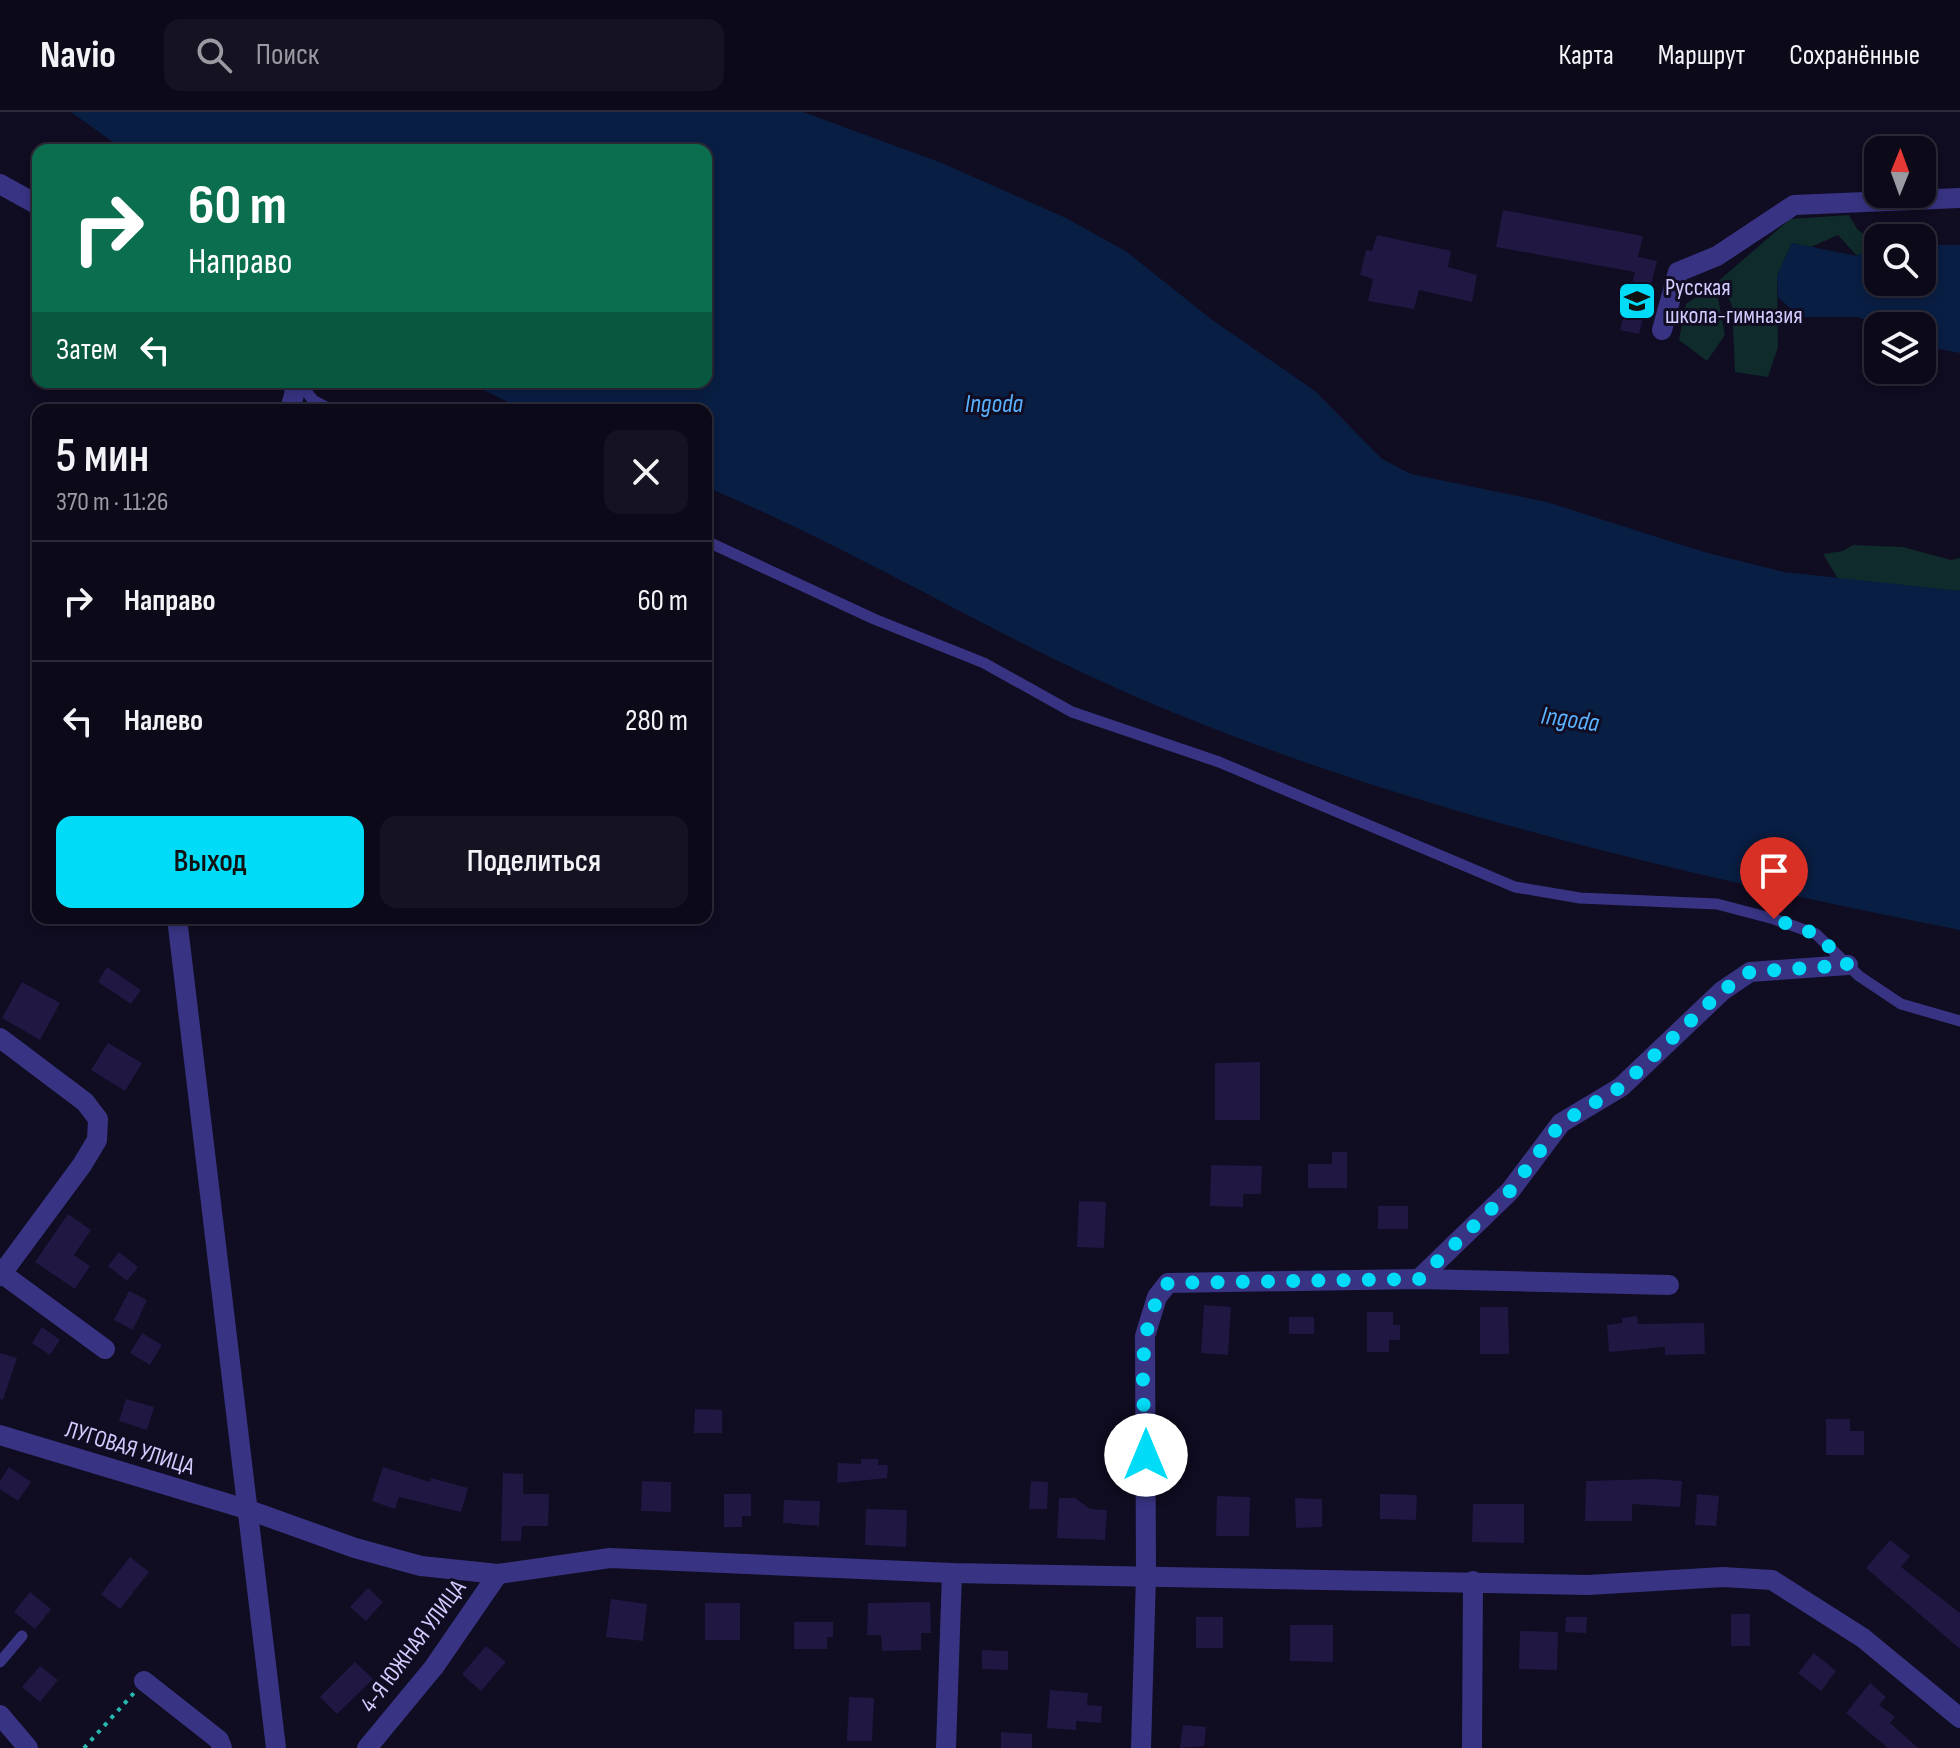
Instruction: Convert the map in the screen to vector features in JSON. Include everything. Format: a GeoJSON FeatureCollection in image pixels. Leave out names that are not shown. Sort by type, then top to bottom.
{"type":"FeatureCollection","features":[{"type":"Feature","properties":{"kind":"street"},"geometry":{"type":"LineString","coordinates":[[0,184],[32,202]]}},
{"type":"Feature","properties":{"kind":"street"},"geometry":{"type":"LineString","coordinates":[[1662,330],[1678,272],[1717,256],[1794,205],[1960,198]]}},
{"type":"Feature","properties":{"kind":"street"},"geometry":{"type":"LineString","coordinates":[[178,924],[276,1748]]}},
{"type":"Feature","properties":{"kind":"street"},"geometry":{"type":"LineString","coordinates":[[1419,1279],[1510,1191],[1561,1123],[1621,1087],[1722,991],[1750,972],[1848,965]]}},
{"type":"Feature","properties":{"kind":"street"},"geometry":{"type":"LineString","coordinates":[[0,1038],[85,1102],[98,1119],[97,1140],[82,1165],[1,1274],[105,1349]]}},
{"type":"Feature","properties":{"kind":"street"},"geometry":{"type":"LineString","coordinates":[[1141,1748],[1146,1575],[1145,1336],[1157,1297],[1168,1283],[1419,1279],[1669,1285]]}},
{"type":"Feature","properties":{"kind":"street","name":"ЛУГОВАЯ УЛИЦА"},"geometry":{"type":"LineString","coordinates":[[0,1435],[246,1509],[355,1548],[421,1566],[498,1574],[610,1558],[952,1573],[1588,1585],[1723,1577],[1772,1580],[1863,1638],[1960,1718]]}},
{"type":"Feature","properties":{"kind":"street"},"geometry":{"type":"LineString","coordinates":[[946,1748],[952,1573]]}},
{"type":"Feature","properties":{"kind":"street","name":"4-Я ЮЖНАЯ УЛИЦА"},"geometry":{"type":"LineString","coordinates":[[367,1748],[434,1667],[498,1574]]}},
{"type":"Feature","properties":{"kind":"street"},"geometry":{"type":"LineString","coordinates":[[1472,1748],[1473,1581]]}},
{"type":"Feature","properties":{"kind":"street"},"geometry":{"type":"LineString","coordinates":[[144,1681],[219,1740],[222,1748]]}},
{"type":"Feature","properties":{"kind":"street"},"geometry":{"type":"LineString","coordinates":[[0,1715],[28,1748]]}},
{"type":"Feature","properties":{"kind":"lane"},"geometry":{"type":"LineString","coordinates":[[304,388],[321,404]]}},
{"type":"Feature","properties":{"kind":"lane"},"geometry":{"type":"LineString","coordinates":[[712,544],[874,619],[984,663],[1072,712],[1219,762],[1515,887],[1580,898],[1717,904],[1774,919],[1816,934],[1848,965],[1901,1004],[1960,1021]]}},
{"type":"Feature","properties":{"kind":"lane"},"geometry":{"type":"LineString","coordinates":[[0,1662],[22,1636]]}},
{"type":"Feature","properties":{"kind":"path"},"geometry":{"type":"LineString","coordinates":[[84,1748],[144,1681]]}},
{"type":"Feature","properties":{"kind":"green space"},"geometry":{"type":"Polygon","coordinates":[[[1849,215],[1864,234],[1864,252],[1857,256],[1838,235],[1811,247],[1792,243],[1777,276],[1778,347],[1768,377],[1735,372],[1732,306],[1725,289],[1718,298],[1725,335],[1707,361],[1679,340],[1686,304],[1715,284],[1790,219],[1849,215]]]}},
{"type":"Feature","properties":{"kind":"green space"},"geometry":{"type":"Polygon","coordinates":[[[1853,545],[1903,547],[1951,560],[1960,558],[1960,591],[1838,579],[1823,554],[1843,551],[1853,545]]]}},
{"type":"Feature","properties":{"kind":"water","name":"Ingoda"},"geometry":{"type":"Polygon","coordinates":[[[71,112],[803,112],[942,163],[1066,218],[1127,252],[1211,319],[1315,391],[1382,459],[1411,474],[1547,502],[1704,552],[1784,572],[1960,591],[1960,930],[1753,886],[1544,835],[1440,806],[1238,738],[1086,674],[816,537],[712,490],[712,404],[512,404],[480,388],[712,388],[712,144],[116,144],[71,112]]]}},
{"type":"Feature","properties":{"kind":"water"},"geometry":{"type":"Polygon","coordinates":[[[1792,243],[1857,256],[1864,252],[1864,296],[1936,296],[1936,245],[1960,245],[1960,353],[1936,349],[1936,312],[1864,312],[1864,319],[1799,317],[1778,297],[1777,276],[1792,243]]]}},
{"type":"Feature","properties":{"kind":"building","name":"Русская школа-гимназия"},"geometry":{"type":"Polygon","coordinates":[[[1503,210],[1643,236],[1638,257],[1657,261],[1639,334],[1620,330],[1635,272],[1496,247],[1503,210]]]}},
{"type":"Feature","properties":{"kind":"building"},"geometry":{"type":"Polygon","coordinates":[[[1377,235],[1451,251],[1448,267],[1477,275],[1472,302],[1419,290],[1414,309],[1368,301],[1373,279],[1360,275],[1366,250],[1372,251],[1377,235]]]}},
{"type":"Feature","properties":{"kind":"building"},"geometry":{"type":"Polygon","coordinates":[[[107,967],[141,990],[131,1004],[98,982],[107,967]]]}},
{"type":"Feature","properties":{"kind":"building"},"geometry":{"type":"Polygon","coordinates":[[[22,982],[60,1003],[40,1040],[2,1018],[22,982]]]}},
{"type":"Feature","properties":{"kind":"building"},"geometry":{"type":"Polygon","coordinates":[[[108,1043],[142,1063],[125,1091],[91,1070],[108,1043]]]}},
{"type":"Feature","properties":{"kind":"building"},"geometry":{"type":"Polygon","coordinates":[[[1260,1062],[1260,1120],[1215,1120],[1215,1063],[1260,1062]]]}},
{"type":"Feature","properties":{"kind":"building"},"geometry":{"type":"Polygon","coordinates":[[[1332,1152],[1347,1152],[1347,1188],[1308,1188],[1308,1164],[1332,1164],[1332,1152]]]}},
{"type":"Feature","properties":{"kind":"building"},"geometry":{"type":"Polygon","coordinates":[[[1211,1165],[1262,1166],[1261,1194],[1243,1194],[1243,1207],[1210,1206],[1211,1165]]]}},
{"type":"Feature","properties":{"kind":"building"},"geometry":{"type":"Polygon","coordinates":[[[1079,1201],[1106,1202],[1104,1248],[1077,1247],[1079,1201]]]}},
{"type":"Feature","properties":{"kind":"building"},"geometry":{"type":"Polygon","coordinates":[[[1378,1206],[1408,1206],[1408,1229],[1378,1229],[1378,1206]]]}},
{"type":"Feature","properties":{"kind":"building"},"geometry":{"type":"Polygon","coordinates":[[[68,1214],[91,1230],[74,1255],[90,1266],[75,1289],[35,1262],[68,1214]]]}},
{"type":"Feature","properties":{"kind":"building"},"geometry":{"type":"Polygon","coordinates":[[[119,1252],[138,1267],[127,1281],[108,1266],[119,1252]]]}},
{"type":"Feature","properties":{"kind":"building"},"geometry":{"type":"Polygon","coordinates":[[[129,1291],[147,1300],[133,1330],[114,1320],[129,1291]]]}},
{"type":"Feature","properties":{"kind":"building"},"geometry":{"type":"Polygon","coordinates":[[[1204,1305],[1231,1307],[1228,1355],[1201,1353],[1204,1305]]]}},
{"type":"Feature","properties":{"kind":"building"},"geometry":{"type":"Polygon","coordinates":[[[1480,1307],[1508,1307],[1509,1354],[1480,1354],[1480,1307]]]}},
{"type":"Feature","properties":{"kind":"building"},"geometry":{"type":"Polygon","coordinates":[[[1367,1312],[1393,1312],[1393,1325],[1400,1325],[1400,1340],[1389,1340],[1389,1352],[1367,1352],[1367,1312]]]}},
{"type":"Feature","properties":{"kind":"building"},"geometry":{"type":"Polygon","coordinates":[[[1637,1316],[1638,1324],[1704,1323],[1705,1354],[1665,1355],[1665,1347],[1609,1352],[1607,1325],[1637,1316]]]}},
{"type":"Feature","properties":{"kind":"building"},"geometry":{"type":"Polygon","coordinates":[[[1289,1317],[1314,1317],[1314,1334],[1289,1334],[1289,1317]]]}},
{"type":"Feature","properties":{"kind":"building"},"geometry":{"type":"Polygon","coordinates":[[[42,1327],[60,1340],[50,1355],[32,1343],[42,1327]]]}},
{"type":"Feature","properties":{"kind":"building"},"geometry":{"type":"Polygon","coordinates":[[[142,1333],[162,1345],[150,1365],[130,1353],[142,1333]]]}},
{"type":"Feature","properties":{"kind":"building"},"geometry":{"type":"Polygon","coordinates":[[[0,1353],[17,1358],[3,1400],[0,1399],[0,1353]]]}},
{"type":"Feature","properties":{"kind":"building"},"geometry":{"type":"Polygon","coordinates":[[[126,1399],[154,1407],[147,1430],[119,1421],[126,1399]]]}},
{"type":"Feature","properties":{"kind":"building"},"geometry":{"type":"Polygon","coordinates":[[[695,1409],[722,1410],[722,1433],[694,1433],[695,1409]]]}},
{"type":"Feature","properties":{"kind":"building"},"geometry":{"type":"Polygon","coordinates":[[[1826,1419],[1850,1419],[1850,1431],[1864,1431],[1864,1455],[1826,1455],[1826,1419]]]}},
{"type":"Feature","properties":{"kind":"building"},"geometry":{"type":"Polygon","coordinates":[[[861,1459],[878,1459],[878,1465],[888,1465],[887,1478],[837,1483],[838,1463],[861,1464],[861,1459]]]}},
{"type":"Feature","properties":{"kind":"building"},"geometry":{"type":"Polygon","coordinates":[[[9,1467],[31,1482],[18,1501],[0,1489],[0,1481],[9,1467]]]}},
{"type":"Feature","properties":{"kind":"building"},"geometry":{"type":"Polygon","coordinates":[[[383,1467],[430,1482],[431,1478],[468,1488],[461,1512],[399,1497],[395,1509],[372,1501],[383,1467]]]}},
{"type":"Feature","properties":{"kind":"building"},"geometry":{"type":"Polygon","coordinates":[[[503,1473],[523,1474],[523,1494],[549,1494],[548,1526],[522,1526],[521,1541],[501,1541],[503,1473]]]}},
{"type":"Feature","properties":{"kind":"building"},"geometry":{"type":"Polygon","coordinates":[[[642,1481],[671,1482],[671,1512],[641,1511],[642,1481]]]}},
{"type":"Feature","properties":{"kind":"building"},"geometry":{"type":"Polygon","coordinates":[[[1031,1481],[1048,1482],[1047,1509],[1029,1509],[1031,1481]]]}},
{"type":"Feature","properties":{"kind":"building"},"geometry":{"type":"Polygon","coordinates":[[[1586,1481],[1682,1481],[1680,1507],[1632,1504],[1632,1521],[1585,1521],[1586,1481]]]}},
{"type":"Feature","properties":{"kind":"building"},"geometry":{"type":"Polygon","coordinates":[[[724,1494],[751,1494],[751,1516],[742,1516],[742,1527],[724,1527],[724,1494]]]}},
{"type":"Feature","properties":{"kind":"building"},"geometry":{"type":"Polygon","coordinates":[[[1380,1494],[1417,1495],[1416,1520],[1380,1519],[1380,1494]]]}},
{"type":"Feature","properties":{"kind":"building"},"geometry":{"type":"Polygon","coordinates":[[[1697,1494],[1719,1496],[1716,1526],[1695,1525],[1697,1494]]]}},
{"type":"Feature","properties":{"kind":"building"},"geometry":{"type":"Polygon","coordinates":[[[1217,1496],[1250,1497],[1249,1536],[1216,1536],[1217,1496]]]}},
{"type":"Feature","properties":{"kind":"building"},"geometry":{"type":"Polygon","coordinates":[[[1059,1498],[1075,1498],[1090,1509],[1107,1510],[1105,1540],[1057,1538],[1059,1498]]]}},
{"type":"Feature","properties":{"kind":"building"},"geometry":{"type":"Polygon","coordinates":[[[1295,1498],[1322,1499],[1322,1527],[1296,1528],[1295,1498]]]}},
{"type":"Feature","properties":{"kind":"building"},"geometry":{"type":"Polygon","coordinates":[[[784,1500],[820,1501],[819,1526],[783,1523],[784,1500]]]}},
{"type":"Feature","properties":{"kind":"building"},"geometry":{"type":"Polygon","coordinates":[[[1473,1504],[1524,1504],[1524,1543],[1472,1542],[1473,1504]]]}},
{"type":"Feature","properties":{"kind":"building"},"geometry":{"type":"Polygon","coordinates":[[[866,1509],[907,1510],[906,1547],[865,1545],[866,1509]]]}},
{"type":"Feature","properties":{"kind":"building"},"geometry":{"type":"Polygon","coordinates":[[[1890,1540],[1910,1556],[1901,1567],[1960,1613],[1960,1649],[1866,1568],[1890,1540]]]}},
{"type":"Feature","properties":{"kind":"building"},"geometry":{"type":"Polygon","coordinates":[[[130,1557],[149,1572],[120,1609],[101,1594],[130,1557]]]}},
{"type":"Feature","properties":{"kind":"building"},"geometry":{"type":"Polygon","coordinates":[[[368,1588],[383,1602],[366,1621],[350,1607],[368,1588]]]}},
{"type":"Feature","properties":{"kind":"building"},"geometry":{"type":"Polygon","coordinates":[[[30,1592],[51,1609],[35,1629],[14,1612],[30,1592]]]}},
{"type":"Feature","properties":{"kind":"building"},"geometry":{"type":"Polygon","coordinates":[[[611,1599],[647,1604],[643,1641],[606,1637],[611,1599]]]}},
{"type":"Feature","properties":{"kind":"building"},"geometry":{"type":"Polygon","coordinates":[[[930,1602],[931,1633],[921,1633],[921,1650],[882,1651],[881,1635],[867,1635],[868,1603],[930,1602]]]}},
{"type":"Feature","properties":{"kind":"building"},"geometry":{"type":"Polygon","coordinates":[[[705,1603],[740,1603],[740,1640],[705,1640],[705,1603]]]}},
{"type":"Feature","properties":{"kind":"building"},"geometry":{"type":"Polygon","coordinates":[[[1731,1614],[1750,1614],[1750,1646],[1731,1646],[1731,1614]]]}},
{"type":"Feature","properties":{"kind":"building"},"geometry":{"type":"Polygon","coordinates":[[[1196,1617],[1223,1617],[1223,1648],[1196,1648],[1196,1617]]]}},
{"type":"Feature","properties":{"kind":"building"},"geometry":{"type":"Polygon","coordinates":[[[1566,1617],[1587,1617],[1586,1633],[1565,1632],[1566,1617]]]}},
{"type":"Feature","properties":{"kind":"building"},"geometry":{"type":"Polygon","coordinates":[[[794,1622],[833,1622],[833,1637],[827,1637],[827,1649],[794,1649],[794,1622]]]}},
{"type":"Feature","properties":{"kind":"building"},"geometry":{"type":"Polygon","coordinates":[[[1290,1625],[1333,1625],[1333,1662],[1290,1661],[1290,1625]]]}},
{"type":"Feature","properties":{"kind":"building"},"geometry":{"type":"Polygon","coordinates":[[[1520,1631],[1558,1632],[1557,1670],[1519,1669],[1520,1631]]]}},
{"type":"Feature","properties":{"kind":"building"},"geometry":{"type":"Polygon","coordinates":[[[486,1646],[506,1662],[481,1691],[462,1674],[486,1646]]]}},
{"type":"Feature","properties":{"kind":"building"},"geometry":{"type":"Polygon","coordinates":[[[982,1650],[1008,1651],[1008,1670],[982,1669],[982,1650]]]}},
{"type":"Feature","properties":{"kind":"building"},"geometry":{"type":"Polygon","coordinates":[[[1814,1653],[1836,1671],[1821,1691],[1798,1673],[1814,1653]]]}},
{"type":"Feature","properties":{"kind":"building"},"geometry":{"type":"Polygon","coordinates":[[[355,1662],[373,1679],[337,1714],[320,1697],[355,1662]]]}},
{"type":"Feature","properties":{"kind":"building"},"geometry":{"type":"Polygon","coordinates":[[[40,1666],[58,1680],[40,1702],[22,1687],[40,1666]]]}},
{"type":"Feature","properties":{"kind":"building"},"geometry":{"type":"Polygon","coordinates":[[[1870,1683],[1886,1697],[1879,1705],[1895,1717],[1890,1723],[1918,1748],[1888,1748],[1846,1713],[1870,1683]]]}},
{"type":"Feature","properties":{"kind":"building"},"geometry":{"type":"Polygon","coordinates":[[[1050,1690],[1088,1693],[1087,1705],[1102,1706],[1101,1723],[1076,1721],[1076,1730],[1047,1728],[1050,1690]]]}},
{"type":"Feature","properties":{"kind":"building"},"geometry":{"type":"Polygon","coordinates":[[[849,1697],[874,1698],[872,1741],[847,1741],[849,1697]]]}},
{"type":"Feature","properties":{"kind":"building"},"geometry":{"type":"Polygon","coordinates":[[[1183,1725],[1206,1727],[1204,1746],[1180,1748],[1183,1725]]]}},
{"type":"Feature","properties":{"kind":"building"},"geometry":{"type":"Polygon","coordinates":[[[1001,1732],[1032,1734],[1032,1748],[1001,1748],[1001,1732]]]}},
{"type":"Feature","properties":{"kind":"place","name":"Русская школа-гимназия"},"geometry":{"type":"Point","coordinates":[1637,301]}},
{"type":"Feature","properties":{"kind":"route"},"geometry":{"type":"LineString","coordinates":[[1146,1455],[1145,1336],[1157,1297],[1168,1283],[1419,1279],[1510,1191],[1561,1123],[1621,1087],[1722,991],[1750,972],[1848,965],[1816,934],[1774,919]]}}]}
